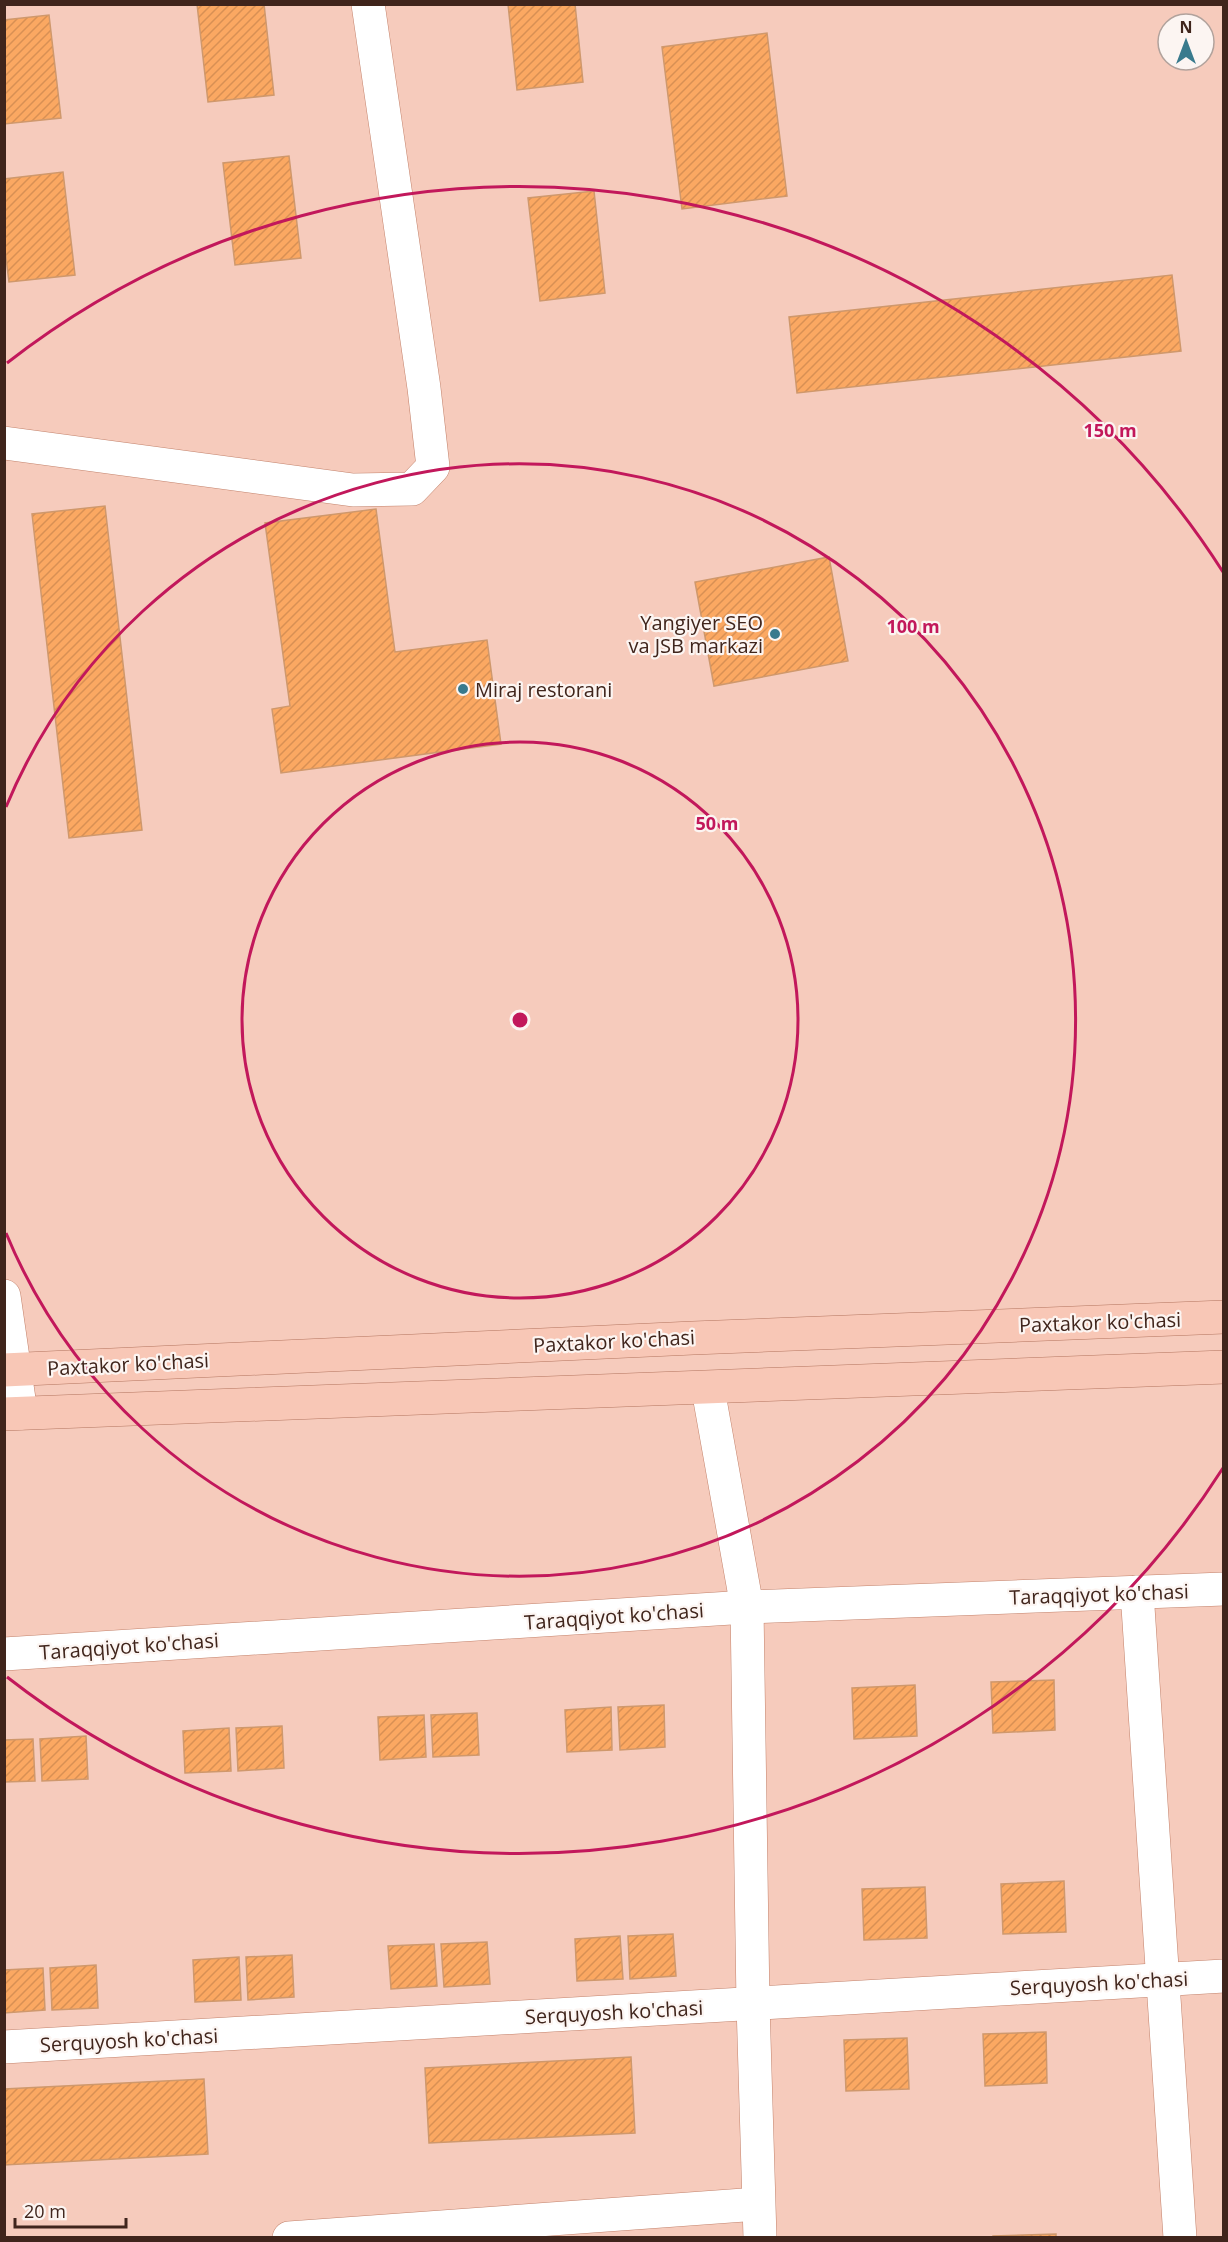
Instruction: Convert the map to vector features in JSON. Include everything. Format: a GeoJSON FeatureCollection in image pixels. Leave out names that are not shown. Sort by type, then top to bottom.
{"type":"FeatureCollection","features":[{"type":"Feature","properties":{"kind":"main road","name":"Paxtakor ko'chasi"},"geometry":{"type":"LineString","coordinates":[[9,1369],[1224,1317]]}},
{"type":"Feature","properties":{"kind":"main road"},"geometry":{"type":"LineString","coordinates":[[13,1413],[708,1389],[1224,1367]]}},
{"type":"Feature","properties":{"kind":"street"},"geometry":{"type":"LineString","coordinates":[[4,443],[353,490],[412,489],[433,467],[424,388],[368,4]]}},
{"type":"Feature","properties":{"kind":"street"},"geometry":{"type":"LineString","coordinates":[[4,1296],[13,1413]]}},
{"type":"Feature","properties":{"kind":"street"},"geometry":{"type":"LineString","coordinates":[[708,1389],[747,1607],[753,2004],[760,2238]]}},
{"type":"Feature","properties":{"kind":"street","name":"Taraqqiyot ko'chasi"},"geometry":{"type":"LineString","coordinates":[[4,1654],[747,1607],[1224,1589]]}},
{"type":"Feature","properties":{"kind":"street"},"geometry":{"type":"LineString","coordinates":[[1137,1592],[1161,1980],[1180,2238]]}},
{"type":"Feature","properties":{"kind":"street","name":"Serquyosh ko'chasi"},"geometry":{"type":"LineString","coordinates":[[4,2047],[1224,1976]]}},
{"type":"Feature","properties":{"kind":"street"},"geometry":{"type":"LineString","coordinates":[[289,2238],[758,2204]]}},
{"type":"Feature","properties":{"kind":"building"},"geometry":{"type":"Polygon","coordinates":[[[197,4],[264,4],[274,95],[208,102],[197,4]]]}},
{"type":"Feature","properties":{"kind":"building"},"geometry":{"type":"Polygon","coordinates":[[[508,4],[575,4],[583,82],[517,90],[508,4]]]}},
{"type":"Feature","properties":{"kind":"building"},"geometry":{"type":"Polygon","coordinates":[[[49,15],[61,118],[4,124],[4,20],[49,15]]]}},
{"type":"Feature","properties":{"kind":"building"},"geometry":{"type":"Polygon","coordinates":[[[767,33],[787,196],[682,209],[662,47],[767,33]]]}},
{"type":"Feature","properties":{"kind":"building"},"geometry":{"type":"Polygon","coordinates":[[[289,156],[301,258],[235,265],[223,163],[289,156]]]}},
{"type":"Feature","properties":{"kind":"building"},"geometry":{"type":"Polygon","coordinates":[[[63,172],[75,275],[9,282],[4,242],[4,179],[63,172]]]}},
{"type":"Feature","properties":{"kind":"building"},"geometry":{"type":"Polygon","coordinates":[[[594,191],[605,293],[540,301],[528,198],[594,191]]]}},
{"type":"Feature","properties":{"kind":"building"},"geometry":{"type":"Polygon","coordinates":[[[1172,275],[1181,351],[797,393],[789,317],[1172,275]]]}},
{"type":"Feature","properties":{"kind":"building"},"geometry":{"type":"Polygon","coordinates":[[[105,506],[142,830],[69,838],[32,514],[105,506]]]}},
{"type":"Feature","properties":{"kind":"building"},"geometry":{"type":"Polygon","coordinates":[[[376,509],[395,652],[487,640],[501,744],[281,773],[272,709],[290,706],[265,523],[376,509]]]}},
{"type":"Feature","properties":{"kind":"building"},"geometry":{"type":"Polygon","coordinates":[[[829,557],[848,661],[714,686],[695,582],[829,557]]]}},
{"type":"Feature","properties":{"kind":"building"},"geometry":{"type":"Polygon","coordinates":[[[1054,1680],[1055,1730],[993,1733],[991,1682],[1054,1680]]]}},
{"type":"Feature","properties":{"kind":"building"},"geometry":{"type":"Polygon","coordinates":[[[915,1685],[917,1736],[854,1739],[852,1688],[915,1685]]]}},
{"type":"Feature","properties":{"kind":"building"},"geometry":{"type":"Polygon","coordinates":[[[664,1705],[665,1747],[620,1750],[618,1707],[664,1705]]]}},
{"type":"Feature","properties":{"kind":"building"},"geometry":{"type":"Polygon","coordinates":[[[611,1707],[612,1750],[567,1752],[565,1710],[611,1707]]]}},
{"type":"Feature","properties":{"kind":"building"},"geometry":{"type":"Polygon","coordinates":[[[477,1713],[479,1755],[433,1757],[431,1715],[477,1713]]]}},
{"type":"Feature","properties":{"kind":"building"},"geometry":{"type":"Polygon","coordinates":[[[424,1715],[426,1757],[380,1760],[378,1717],[424,1715]]]}},
{"type":"Feature","properties":{"kind":"building"},"geometry":{"type":"Polygon","coordinates":[[[282,1726],[284,1768],[238,1771],[236,1728],[282,1726]]]}},
{"type":"Feature","properties":{"kind":"building"},"geometry":{"type":"Polygon","coordinates":[[[229,1728],[231,1771],[185,1773],[183,1731],[229,1728]]]}},
{"type":"Feature","properties":{"kind":"building"},"geometry":{"type":"Polygon","coordinates":[[[86,1736],[88,1779],[42,1781],[40,1739],[86,1736]]]}},
{"type":"Feature","properties":{"kind":"building"},"geometry":{"type":"Polygon","coordinates":[[[33,1739],[35,1781],[4,1782],[4,1740],[33,1739]]]}},
{"type":"Feature","properties":{"kind":"building"},"geometry":{"type":"Polygon","coordinates":[[[1064,1881],[1066,1932],[1003,1934],[1001,1884],[1064,1881]]]}},
{"type":"Feature","properties":{"kind":"building"},"geometry":{"type":"Polygon","coordinates":[[[925,1887],[927,1938],[864,1940],[862,1889],[925,1887]]]}},
{"type":"Feature","properties":{"kind":"building"},"geometry":{"type":"Polygon","coordinates":[[[673,1934],[676,1976],[630,1979],[628,1936],[673,1934]]]}},
{"type":"Feature","properties":{"kind":"building"},"geometry":{"type":"Polygon","coordinates":[[[620,1936],[623,1979],[577,1981],[575,1939],[620,1936]]]}},
{"type":"Feature","properties":{"kind":"building"},"geometry":{"type":"Polygon","coordinates":[[[487,1942],[490,1984],[444,1987],[441,1944],[487,1942]]]}},
{"type":"Feature","properties":{"kind":"building"},"geometry":{"type":"Polygon","coordinates":[[[434,1944],[437,1986],[391,1989],[388,1946],[434,1944]]]}},
{"type":"Feature","properties":{"kind":"building"},"geometry":{"type":"Polygon","coordinates":[[[292,1955],[294,1997],[248,2000],[246,1957],[292,1955]]]}},
{"type":"Feature","properties":{"kind":"building"},"geometry":{"type":"Polygon","coordinates":[[[239,1957],[241,2000],[195,2002],[193,1960],[239,1957]]]}},
{"type":"Feature","properties":{"kind":"building"},"geometry":{"type":"Polygon","coordinates":[[[96,1965],[98,2008],[52,2010],[50,1968],[96,1965]]]}},
{"type":"Feature","properties":{"kind":"building"},"geometry":{"type":"Polygon","coordinates":[[[43,1968],[45,2010],[4,2013],[4,1970],[43,1968]]]}},
{"type":"Feature","properties":{"kind":"building"},"geometry":{"type":"Polygon","coordinates":[[[1046,2032],[1047,2083],[985,2086],[983,2034],[1046,2032]]]}},
{"type":"Feature","properties":{"kind":"building"},"geometry":{"type":"Polygon","coordinates":[[[907,2038],[909,2089],[846,2091],[844,2040],[907,2038]]]}},
{"type":"Feature","properties":{"kind":"building"},"geometry":{"type":"Polygon","coordinates":[[[631,2057],[635,2133],[429,2143],[425,2068],[631,2057]]]}},
{"type":"Feature","properties":{"kind":"building"},"geometry":{"type":"Polygon","coordinates":[[[204,2079],[208,2154],[4,2165],[4,2089],[204,2079]]]}},
{"type":"Feature","properties":{"kind":"building"},"geometry":{"type":"Polygon","coordinates":[[[1056,2234],[1056,2238],[993,2238],[993,2236],[1056,2234]]]}},
{"type":"Feature","properties":{"kind":"place","name":"Yangiyer SEO va JSB markazi"},"geometry":{"type":"Point","coordinates":[775,634]}},
{"type":"Feature","properties":{"kind":"place","name":"Miraj restorani"},"geometry":{"type":"Point","coordinates":[463,689]}}]}
